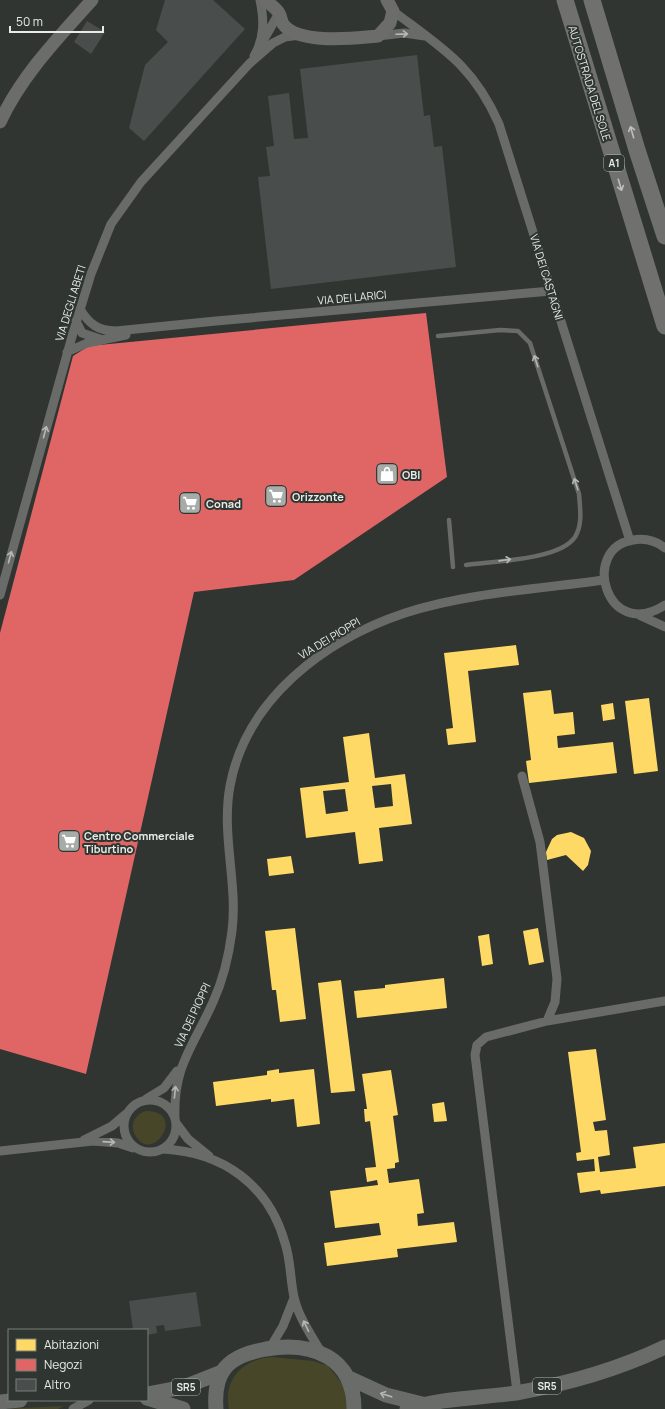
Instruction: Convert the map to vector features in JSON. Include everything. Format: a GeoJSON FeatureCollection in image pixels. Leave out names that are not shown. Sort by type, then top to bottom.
{"type":"FeatureCollection","features":[{"type":"Feature","properties":{"kind":"highway","name":"AUTOSTRADA DEL SOLE"},"geometry":{"type":"LineString","coordinates":[[565,0],[665,326]]}},
{"type":"Feature","properties":{"kind":"highway","name":"A1"},"geometry":{"type":"LineString","coordinates":[[592,0],[637,150],[665,236]]}},
{"type":"Feature","properties":{"kind":"main road"},"geometry":{"type":"LineString","coordinates":[[216,1409],[216,1390],[222,1372],[231,1362],[246,1354],[270,1348],[301,1347],[321,1352],[335,1362],[349,1378],[353,1390],[354,1409]]}},
{"type":"Feature","properties":{"kind":"main road","name":"SR5"},"geometry":{"type":"LineString","coordinates":[[423,1404],[517,1392],[568,1381],[596,1373],[665,1347]]}},
{"type":"Feature","properties":{"kind":"main road","name":"SR5"},"geometry":{"type":"LineString","coordinates":[[148,1394],[184,1388],[222,1372]]}},
{"type":"Feature","properties":{"kind":"main road"},"geometry":{"type":"LineString","coordinates":[[349,1378],[386,1395],[423,1404]]}},
{"type":"Feature","properties":{"kind":"main road"},"geometry":{"type":"LineString","coordinates":[[148,1398],[183,1409]]}},
{"type":"Feature","properties":{"kind":"main road"},"geometry":{"type":"LineString","coordinates":[[0,1402],[10,1401]]}},
{"type":"Feature","properties":{"kind":"main road"},"geometry":{"type":"LineString","coordinates":[[407,1409],[423,1404]]}},
{"type":"Feature","properties":{"kind":"street"},"geometry":{"type":"LineString","coordinates":[[0,122],[11,98],[40,60],[92,0]]}},
{"type":"Feature","properties":{"kind":"street","name":"VIA DEGLI ABETI"},"geometry":{"type":"LineString","coordinates":[[259,48],[264,21],[260,0]]}},
{"type":"Feature","properties":{"kind":"street","name":"VIA DEI CASTAGNI"},"geometry":{"type":"LineString","coordinates":[[266,0],[279,13],[283,24],[292,31],[315,38],[346,39],[404,33],[426,36]]}},
{"type":"Feature","properties":{"kind":"street"},"geometry":{"type":"LineString","coordinates":[[279,13],[283,0]]}},
{"type":"Feature","properties":{"kind":"street","name":"VIA DEI CASTAGNI"},"geometry":{"type":"LineString","coordinates":[[378,36],[390,23],[390,6]]}},
{"type":"Feature","properties":{"kind":"street","name":"VIA DEI CASTAGNI"},"geometry":{"type":"LineString","coordinates":[[390,6],[426,36],[445,49],[464,68],[483,92],[492,108],[499,124],[630,540]]}},
{"type":"Feature","properties":{"kind":"street","name":"VIA DEGLI ABETI"},"geometry":{"type":"LineString","coordinates":[[249,64],[279,13]]}},
{"type":"Feature","properties":{"kind":"street","name":"VIA DEGLI ABETI"},"geometry":{"type":"LineString","coordinates":[[0,595],[76,321],[100,249],[111,224],[126,201],[157,163],[249,64],[273,43],[285,37],[304,35]]}},
{"type":"Feature","properties":{"kind":"street","name":"VIA DEI LARICI"},"geometry":{"type":"LineString","coordinates":[[80,309],[87,320],[100,329],[116,331],[155,328],[216,320],[551,291]]}},
{"type":"Feature","properties":{"kind":"street"},"geometry":{"type":"LineString","coordinates":[[76,321],[82,333],[90,337],[103,340]]}},
{"type":"Feature","properties":{"kind":"street","name":"VIA DEI LARICI"},"geometry":{"type":"LineString","coordinates":[[67,352],[79,345],[155,328]]}},
{"type":"Feature","properties":{"kind":"street"},"geometry":{"type":"LineString","coordinates":[[665,548],[650,540],[630,540],[618,546],[610,556],[605,567],[604,580],[606,591],[613,601],[621,608],[647,617],[665,627]]}},
{"type":"Feature","properties":{"kind":"street","name":"VIA DEI PIOPPI"},"geometry":{"type":"LineString","coordinates":[[181,1067],[214,999],[220,984],[229,948],[232,912],[227,815],[230,787],[236,760],[245,737],[258,715],[275,694],[293,676],[316,657],[372,626],[405,613],[471,598],[604,580]]}},
{"type":"Feature","properties":{"kind":"street"},"geometry":{"type":"LineString","coordinates":[[632,612],[644,614],[656,611],[665,605]]}},
{"type":"Feature","properties":{"kind":"street"},"geometry":{"type":"LineString","coordinates":[[522,776],[541,848],[557,979],[555,1002],[547,1021]]}},
{"type":"Feature","properties":{"kind":"street"},"geometry":{"type":"LineString","coordinates":[[517,1392],[476,1049],[481,1040],[490,1035],[547,1021],[665,1001]]}},
{"type":"Feature","properties":{"kind":"street"},"geometry":{"type":"LineString","coordinates":[[80,1142],[112,1126],[136,1104],[159,1092],[181,1067]]}},
{"type":"Feature","properties":{"kind":"street"},"geometry":{"type":"LineString","coordinates":[[164,1149],[174,1138],[175,1090],[181,1067]]}},
{"type":"Feature","properties":{"kind":"street"},"geometry":{"type":"LineString","coordinates":[[136,1104],[152,1100],[166,1106],[188,1139],[213,1160],[244,1178],[258,1190],[268,1203],[286,1244],[294,1298],[306,1326],[321,1352]]}},
{"type":"Feature","properties":{"kind":"street"},"geometry":{"type":"LineString","coordinates":[[128,1111],[124,1124],[125,1137],[130,1144],[138,1150]]}},
{"type":"Feature","properties":{"kind":"street"},"geometry":{"type":"LineString","coordinates":[[0,1151],[80,1142],[111,1142],[146,1153],[164,1149],[187,1152],[213,1160]]}},
{"type":"Feature","properties":{"kind":"street"},"geometry":{"type":"LineString","coordinates":[[270,1348],[283,1326],[294,1298]]}},
{"type":"Feature","properties":{"kind":"street"},"geometry":{"type":"LineString","coordinates":[[73,1409],[87,1401]]}},
{"type":"Feature","properties":{"kind":"lane"},"geometry":{"type":"LineString","coordinates":[[438,336],[500,330],[518,331],[530,343],[579,494],[581,510],[577,531],[571,541],[561,549],[546,554],[466,565]]}},
{"type":"Feature","properties":{"kind":"lane"},"geometry":{"type":"LineString","coordinates":[[450,520],[453,567]]}},
{"type":"Feature","properties":{"kind":"shaded area"},"geometry":{"type":"Polygon","coordinates":[[[146,1111],[158,1113],[164,1119],[165,1127],[163,1135],[157,1141],[150,1144],[142,1143],[133,1131],[134,1120],[139,1114],[146,1111]]]}},
{"type":"Feature","properties":{"kind":"shaded area"},"geometry":{"type":"Polygon","coordinates":[[[272,1357],[313,1361],[328,1366],[344,1386],[347,1409],[229,1409],[229,1388],[237,1372],[252,1362],[272,1357]]]}},
{"type":"Feature","properties":{"kind":"shaded area"},"geometry":{"type":"Polygon","coordinates":[[[63,1406],[58,1409],[0,1409],[63,1406]]]}},
{"type":"Feature","properties":{"kind":"building: Abitazioni"},"geometry":{"type":"Polygon","coordinates":[[[516,645],[519,665],[468,671],[476,742],[448,745],[446,729],[453,728],[444,653],[516,645]]]}},
{"type":"Feature","properties":{"kind":"building: Abitazioni"},"geometry":{"type":"Polygon","coordinates":[[[551,690],[554,714],[573,712],[575,734],[557,736],[558,748],[613,742],[617,773],[529,783],[526,761],[531,760],[523,693],[551,690]]]}},
{"type":"Feature","properties":{"kind":"building: Abitazioni"},"geometry":{"type":"Polygon","coordinates":[[[649,698],[658,771],[634,774],[625,701],[649,698]]]}},
{"type":"Feature","properties":{"kind":"building: Abitazioni"},"geometry":{"type":"Polygon","coordinates":[[[613,703],[615,719],[603,721],[601,705],[613,703]]]}},
{"type":"Feature","properties":{"kind":"building: Abitazioni"},"geometry":{"type":"Polygon","coordinates":[[[369,733],[375,778],[405,774],[412,824],[379,828],[383,861],[359,864],[355,832],[306,838],[300,788],[349,782],[343,737],[369,733]],[[391,784],[372,786],[375,808],[393,806],[391,784]],[[345,789],[323,791],[326,814],[348,811],[345,789]]]}},
{"type":"Feature","properties":{"kind":"building: Abitazioni"},"geometry":{"type":"Polygon","coordinates":[[[571,832],[584,838],[591,851],[588,865],[583,871],[566,855],[547,860],[546,852],[552,839],[557,835],[571,832]]]}},
{"type":"Feature","properties":{"kind":"building: Abitazioni"},"geometry":{"type":"Polygon","coordinates":[[[291,856],[294,873],[269,876],[267,859],[291,856]]]}},
{"type":"Feature","properties":{"kind":"building: Abitazioni"},"geometry":{"type":"Polygon","coordinates":[[[295,928],[306,1019],[280,1022],[276,990],[272,990],[265,931],[295,928]]]}},
{"type":"Feature","properties":{"kind":"building: Abitazioni"},"geometry":{"type":"Polygon","coordinates":[[[538,928],[544,962],[529,965],[523,931],[538,928]]]}},
{"type":"Feature","properties":{"kind":"building: Abitazioni"},"geometry":{"type":"Polygon","coordinates":[[[489,934],[493,964],[482,966],[478,936],[489,934]]]}},
{"type":"Feature","properties":{"kind":"building: Abitazioni"},"geometry":{"type":"Polygon","coordinates":[[[444,978],[447,1008],[357,1018],[354,991],[385,988],[385,985],[444,978]]]}},
{"type":"Feature","properties":{"kind":"building: Abitazioni"},"geometry":{"type":"Polygon","coordinates":[[[341,980],[355,1091],[331,1093],[318,983],[341,980]]]}},
{"type":"Feature","properties":{"kind":"building: Abitazioni"},"geometry":{"type":"Polygon","coordinates":[[[596,1049],[606,1120],[593,1122],[595,1131],[607,1130],[610,1155],[598,1157],[600,1172],[636,1168],[633,1147],[665,1143],[665,1186],[601,1194],[600,1190],[580,1193],[577,1173],[595,1171],[594,1159],[577,1161],[576,1153],[581,1152],[568,1052],[596,1049]]]}},
{"type":"Feature","properties":{"kind":"building: Abitazioni"},"geometry":{"type":"Polygon","coordinates":[[[279,1069],[279,1073],[314,1069],[320,1124],[297,1127],[294,1099],[271,1102],[271,1099],[216,1106],[213,1082],[267,1075],[267,1071],[279,1069]]]}},
{"type":"Feature","properties":{"kind":"building: Abitazioni"},"geometry":{"type":"Polygon","coordinates":[[[391,1070],[398,1115],[393,1116],[399,1162],[395,1163],[395,1168],[387,1169],[389,1183],[419,1179],[424,1213],[417,1214],[418,1226],[454,1222],[457,1242],[397,1249],[398,1257],[327,1266],[324,1243],[381,1235],[379,1223],[335,1228],[330,1191],[378,1185],[377,1180],[367,1182],[365,1168],[376,1167],[370,1121],[365,1122],[364,1109],[367,1109],[362,1074],[391,1070]]]}},
{"type":"Feature","properties":{"kind":"building: Abitazioni"},"geometry":{"type":"Polygon","coordinates":[[[444,1102],[447,1121],[434,1122],[432,1104],[444,1102]]]}},
{"type":"Feature","properties":{"kind":"building: Negozi","name":"Centro Commerciale Tiburtino"},"geometry":{"type":"Polygon","coordinates":[[[426,313],[447,477],[294,580],[194,592],[86,1074],[0,1049],[0,633],[73,356],[89,346],[426,313]]]}},
{"type":"Feature","properties":{"kind":"building: Altro"},"geometry":{"type":"Polygon","coordinates":[[[165,0],[213,0],[245,29],[144,141],[129,128],[145,65],[168,42],[156,30],[165,0]]]}},
{"type":"Feature","properties":{"kind":"building: Altro"},"geometry":{"type":"Polygon","coordinates":[[[87,21],[105,32],[91,54],[74,42],[87,21]]]}},
{"type":"Feature","properties":{"kind":"building: Altro"},"geometry":{"type":"Polygon","coordinates":[[[417,55],[424,116],[430,115],[434,147],[442,146],[456,267],[271,289],[258,177],[270,176],[266,147],[274,146],[268,96],[289,93],[294,139],[308,138],[300,69],[417,55]]]}},
{"type":"Feature","properties":{"kind":"building: Altro"},"geometry":{"type":"Polygon","coordinates":[[[196,1292],[201,1326],[165,1331],[164,1325],[156,1326],[157,1333],[148,1335],[148,1329],[133,1329],[129,1301],[196,1292]]]}},
{"type":"Feature","properties":{"kind":"place","name":"OBI"},"geometry":{"type":"Point","coordinates":[387,474]}},
{"type":"Feature","properties":{"kind":"place","name":"Orizzonte"},"geometry":{"type":"Point","coordinates":[276,496]}},
{"type":"Feature","properties":{"kind":"place","name":"Conad"},"geometry":{"type":"Point","coordinates":[190,503]}},
{"type":"Feature","properties":{"kind":"place","name":"Centro Commerciale Tiburtino"},"geometry":{"type":"Point","coordinates":[69,841]}}]}
